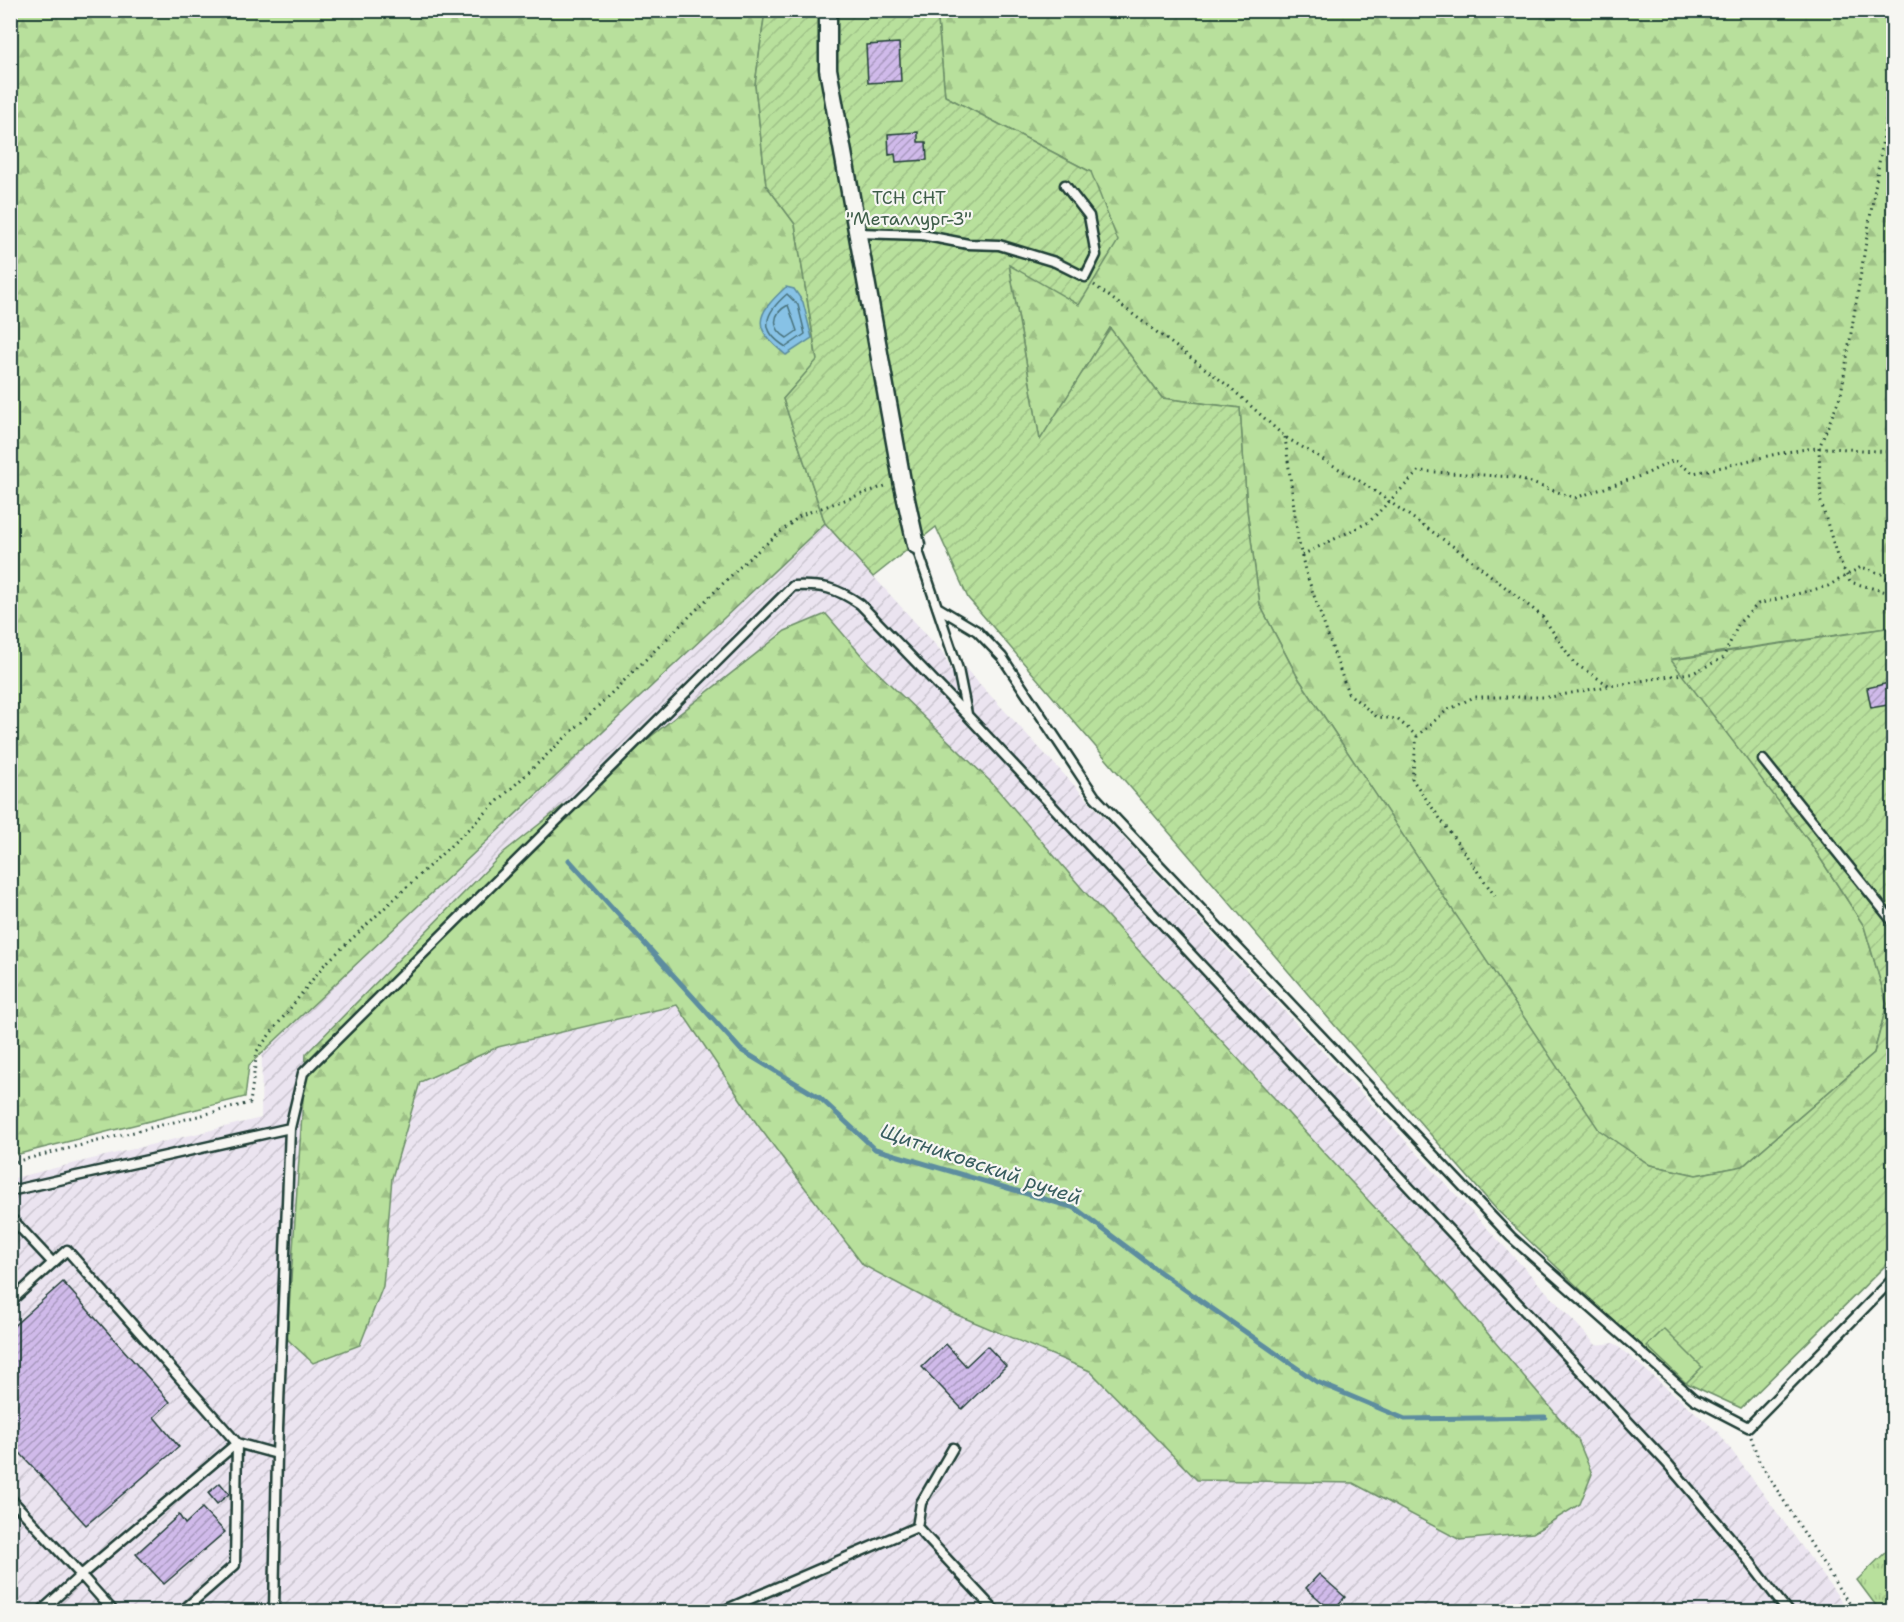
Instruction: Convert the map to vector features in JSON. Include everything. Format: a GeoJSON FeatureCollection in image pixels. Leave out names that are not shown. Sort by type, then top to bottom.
{"type":"FeatureCollection","features":[{"type":"Feature","properties":{"kind":"street"},"geometry":{"type":"LineString","coordinates":[[828,10],[828,69],[902,481],[916,544]]}},
{"type":"Feature","properties":{"kind":"lane"},"geometry":{"type":"LineString","coordinates":[[858,233],[922,235],[968,244],[999,245],[1055,262],[1085,277],[1096,255],[1089,216],[1065,185]]}},
{"type":"Feature","properties":{"kind":"lane"},"geometry":{"type":"LineString","coordinates":[[916,544],[958,669],[967,715]]}},
{"type":"Feature","properties":{"kind":"lane"},"geometry":{"type":"LineString","coordinates":[[274,1611],[277,1454],[290,1128],[303,1073],[793,586],[830,588],[840,591],[860,604],[967,715],[1667,1463],[1739,1548],[1788,1611]]}},
{"type":"Feature","properties":{"kind":"lane"},"geometry":{"type":"LineString","coordinates":[[938,607],[976,631],[1002,657],[1095,797],[1511,1237],[1694,1399],[1748,1427],[1893,1278]]}},
{"type":"Feature","properties":{"kind":"lane"},"geometry":{"type":"LineString","coordinates":[[1763,760],[1893,923]]}},
{"type":"Feature","properties":{"kind":"lane"},"geometry":{"type":"LineString","coordinates":[[10,1191],[290,1128]]}},
{"type":"Feature","properties":{"kind":"lane"},"geometry":{"type":"LineString","coordinates":[[10,1217],[53,1263]]}},
{"type":"Feature","properties":{"kind":"lane"},"geometry":{"type":"LineString","coordinates":[[10,1302],[67,1250],[237,1443],[277,1454]]}},
{"type":"Feature","properties":{"kind":"lane"},"geometry":{"type":"LineString","coordinates":[[1884,1287],[1893,1293]]}},
{"type":"Feature","properties":{"kind":"lane"},"geometry":{"type":"LineString","coordinates":[[40,1611],[237,1443]]}},
{"type":"Feature","properties":{"kind":"lane"},"geometry":{"type":"LineString","coordinates":[[181,1611],[235,1565],[237,1443]]}},
{"type":"Feature","properties":{"kind":"lane"},"geometry":{"type":"LineString","coordinates":[[916,1527],[921,1503],[953,1448]]}},
{"type":"Feature","properties":{"kind":"lane"},"geometry":{"type":"LineString","coordinates":[[10,1498],[114,1611]]}},
{"type":"Feature","properties":{"kind":"lane"},"geometry":{"type":"LineString","coordinates":[[720,1611],[916,1527]]}},
{"type":"Feature","properties":{"kind":"lane"},"geometry":{"type":"LineString","coordinates":[[916,1527],[996,1611]]}},
{"type":"Feature","properties":{"kind":"path"},"geometry":{"type":"LineString","coordinates":[[1893,72],[1841,394],[1819,448],[1821,502],[1838,556],[1850,582],[1893,594]]}},
{"type":"Feature","properties":{"kind":"path"},"geometry":{"type":"LineString","coordinates":[[1085,277],[1231,388],[1285,437],[1389,501],[1461,552],[1543,617],[1574,663],[1610,686]]}},
{"type":"Feature","properties":{"kind":"path"},"geometry":{"type":"LineString","coordinates":[[1285,437],[1302,555],[1348,693],[1377,717],[1397,719],[1417,736]]}},
{"type":"Feature","properties":{"kind":"path"},"geometry":{"type":"LineString","coordinates":[[1302,555],[1369,522],[1419,471],[1514,477],[1575,498],[1646,474],[1674,460],[1694,473],[1819,448],[1893,452]]}},
{"type":"Feature","properties":{"kind":"path"},"geometry":{"type":"LineString","coordinates":[[10,1163],[250,1103],[257,1051],[323,966],[578,726],[748,560],[801,515],[902,481]]}},
{"type":"Feature","properties":{"kind":"path"},"geometry":{"type":"LineString","coordinates":[[1495,896],[1412,778],[1417,736],[1446,711],[1474,697],[1551,697],[1695,672],[1723,658],[1739,623],[1758,604],[1828,586],[1861,567],[1886,575],[1893,584]]}},
{"type":"Feature","properties":{"kind":"path"},"geometry":{"type":"LineString","coordinates":[[1748,1427],[1759,1461],[1841,1592],[1856,1611]]}},
{"type":"Feature","properties":{"kind":"shaded area"},"geometry":{"type":"Polygon","coordinates":[[[825,523],[943,653],[952,672],[963,666],[1596,1345],[1614,1343],[1718,1432],[1849,1611],[11,1611],[10,1179],[261,1118],[262,1053],[825,523]]]}},
{"type":"Feature","properties":{"kind":"green space"},"geometry":{"type":"Polygon","coordinates":[[[10,11],[765,11],[755,85],[766,185],[795,224],[817,361],[783,399],[825,523],[249,1065],[245,1097],[11,1156],[10,11]]]}},
{"type":"Feature","properties":{"kind":"green space","name":"ТСН СНТ \"Металлург-3\""},"geometry":{"type":"Polygon","coordinates":[[[765,11],[937,11],[945,96],[1091,172],[1118,241],[1079,305],[1009,265],[1040,440],[1110,328],[1162,398],[1240,408],[1247,510],[1260,605],[1297,676],[1599,1130],[1650,1165],[1696,1175],[1743,1166],[1874,1053],[1887,1004],[1864,926],[1811,844],[1671,660],[1893,627],[1893,1258],[1741,1408],[1680,1380],[1644,1350],[1497,1210],[1336,1027],[968,598],[936,527],[873,577],[825,523],[783,399],[817,360],[795,224],[766,185],[755,85],[765,11]]]}},
{"type":"Feature","properties":{"kind":"green space"},"geometry":{"type":"Polygon","coordinates":[[[937,11],[1893,11],[1893,627],[1671,659],[1811,844],[1864,926],[1887,1004],[1874,1053],[1743,1166],[1696,1175],[1650,1165],[1599,1131],[1297,676],[1260,605],[1247,510],[1240,408],[1162,398],[1110,328],[1040,441],[1009,264],[1091,172],[945,96],[937,11]]]}},
{"type":"Feature","properties":{"kind":"green space"},"geometry":{"type":"Polygon","coordinates":[[[826,614],[868,663],[991,782],[1085,892],[1456,1296],[1578,1440],[1592,1474],[1580,1504],[1533,1533],[1460,1540],[1353,1483],[1197,1480],[1090,1371],[955,1314],[863,1265],[757,1124],[677,1005],[498,1047],[420,1082],[392,1178],[383,1286],[360,1345],[313,1363],[287,1339],[306,1054],[504,852],[785,631],[826,614]]]}},
{"type":"Feature","properties":{"kind":"green space"},"geometry":{"type":"Polygon","coordinates":[[[1664,1329],[1702,1367],[1686,1383],[1647,1346],[1664,1329]]]}},
{"type":"Feature","properties":{"kind":"green space"},"geometry":{"type":"Polygon","coordinates":[[[1893,1545],[1893,1611],[1880,1611],[1857,1580],[1893,1545]]]}},
{"type":"Feature","properties":{"kind":"water"},"geometry":{"type":"Polygon","coordinates":[[[786,287],[794,289],[803,302],[812,338],[786,355],[767,337],[761,322],[768,306],[786,287]]]}},
{"type":"Feature","properties":{"kind":"building"},"geometry":{"type":"Polygon","coordinates":[[[899,43],[901,81],[868,83],[866,45],[899,43]]]}},
{"type":"Feature","properties":{"kind":"building"},"geometry":{"type":"Polygon","coordinates":[[[918,132],[918,142],[926,142],[927,160],[896,162],[895,154],[889,155],[888,134],[918,132]]]}},
{"type":"Feature","properties":{"kind":"building"},"geometry":{"type":"Polygon","coordinates":[[[1893,682],[1893,704],[1871,708],[1867,688],[1893,682]]]}},
{"type":"Feature","properties":{"kind":"building"},"geometry":{"type":"Polygon","coordinates":[[[63,1282],[170,1402],[154,1417],[179,1447],[86,1525],[10,1442],[10,1329],[63,1282]]]}},
{"type":"Feature","properties":{"kind":"building"},"geometry":{"type":"Polygon","coordinates":[[[946,1344],[966,1366],[987,1346],[1006,1366],[962,1409],[922,1367],[946,1344]]]}},
{"type":"Feature","properties":{"kind":"building"},"geometry":{"type":"Polygon","coordinates":[[[220,1483],[229,1494],[217,1504],[208,1493],[220,1483]]]}},
{"type":"Feature","properties":{"kind":"building"},"geometry":{"type":"Polygon","coordinates":[[[202,1508],[225,1532],[164,1584],[136,1554],[179,1515],[185,1524],[202,1508]]]}},
{"type":"Feature","properties":{"kind":"building"},"geometry":{"type":"Polygon","coordinates":[[[1319,1574],[1345,1597],[1332,1611],[1306,1588],[1319,1574]]]}},
{"type":"Feature","properties":{"kind":"waterway","name":"Щитниковский ручей"},"geometry":{"type":"LineString","coordinates":[[569,860],[741,1050],[820,1098],[875,1149],[1075,1208],[1157,1270],[1317,1382],[1405,1419],[1545,1417]]}}]}
